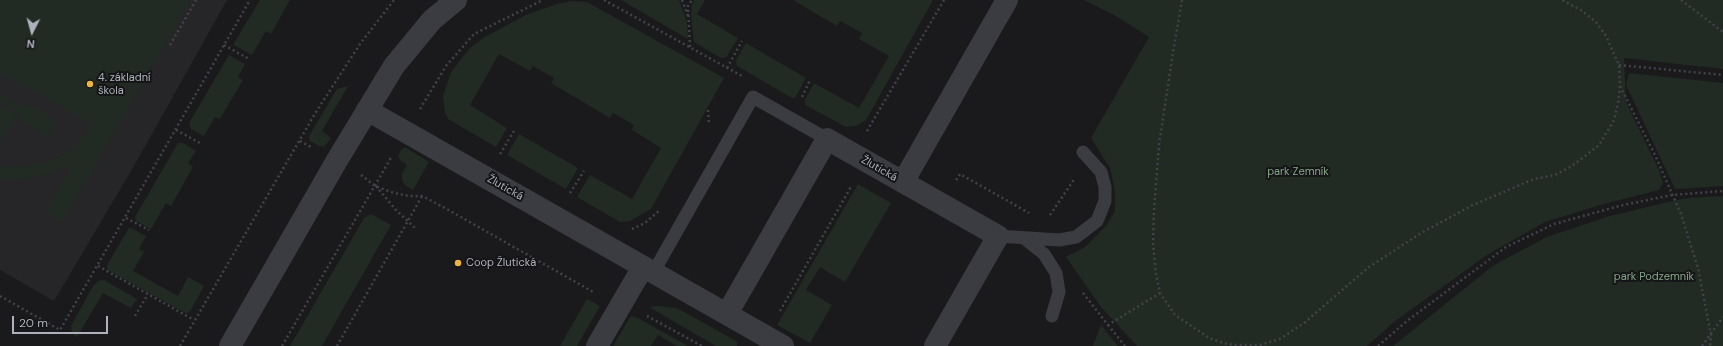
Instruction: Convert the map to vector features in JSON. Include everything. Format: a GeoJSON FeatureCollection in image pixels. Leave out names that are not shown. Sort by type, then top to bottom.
{"type":"FeatureCollection","features":[{"type":"Feature","properties":{"kind":"street"},"geometry":{"type":"LineString","coordinates":[[230,346],[336,162],[394,66],[420,32],[456,0]]}},
{"type":"Feature","properties":{"kind":"street"},"geometry":{"type":"LineString","coordinates":[[903,182],[1007,0]]}},
{"type":"Feature","properties":{"kind":"street","name":"Žlutická"},"geometry":{"type":"LineString","coordinates":[[367,110],[783,346]]}},
{"type":"Feature","properties":{"kind":"street"},"geometry":{"type":"LineString","coordinates":[[727,314],[827,139]]}},
{"type":"Feature","properties":{"kind":"street","name":"Žlutická"},"geometry":{"type":"LineString","coordinates":[[827,139],[998,236]]}},
{"type":"Feature","properties":{"kind":"street"},"geometry":{"type":"LineString","coordinates":[[935,346],[998,236]]}},
{"type":"Feature","properties":{"kind":"street"},"geometry":{"type":"LineString","coordinates":[[597,346],[620,306],[648,270]]}},
{"type":"Feature","properties":{"kind":"lane"},"geometry":{"type":"LineString","coordinates":[[648,270],[753,97],[827,139]]}},
{"type":"Feature","properties":{"kind":"lane"},"geometry":{"type":"LineString","coordinates":[[998,236],[1025,239],[1059,240],[1076,237],[1097,221],[1105,201],[1105,187],[1101,172],[1083,152]]}},
{"type":"Feature","properties":{"kind":"lane"},"geometry":{"type":"LineString","coordinates":[[1025,239],[1044,254],[1056,274],[1059,292],[1052,316]]}},
{"type":"Feature","properties":{"kind":"path"},"geometry":{"type":"LineString","coordinates":[[170,46],[196,0]]}},
{"type":"Feature","properties":{"kind":"path"},"geometry":{"type":"LineString","coordinates":[[0,296],[60,330],[126,218],[250,0]]}},
{"type":"Feature","properties":{"kind":"path"},"geometry":{"type":"LineString","coordinates":[[180,346],[316,112],[360,44],[394,0]]}},
{"type":"Feature","properties":{"kind":"path"},"geometry":{"type":"LineString","coordinates":[[604,0],[748,80]]}},
{"type":"Feature","properties":{"kind":"path"},"geometry":{"type":"LineString","coordinates":[[682,0],[689,20]]}},
{"type":"Feature","properties":{"kind":"path"},"geometry":{"type":"LineString","coordinates":[[690,47],[688,6],[692,0]]}},
{"type":"Feature","properties":{"kind":"path"},"geometry":{"type":"LineString","coordinates":[[758,332],[775,320],[866,161],[864,137],[944,0]]}},
{"type":"Feature","properties":{"kind":"path"},"geometry":{"type":"LineString","coordinates":[[1182,0],[1166,98],[1156,177],[1153,244],[1156,274],[1160,293],[1175,315],[1209,338],[1238,346],[1260,345],[1280,339],[1304,323],[1369,268],[1438,223],[1473,205],[1534,179],[1555,175],[1572,166],[1599,146],[1614,120],[1620,86],[1619,65],[1606,36],[1596,22],[1581,10],[1562,0]]}},
{"type":"Feature","properties":{"kind":"path"},"geometry":{"type":"LineString","coordinates":[[1681,0],[1723,32]]}},
{"type":"Feature","properties":{"kind":"path"},"geometry":{"type":"LineString","coordinates":[[727,68],[742,41]]}},
{"type":"Feature","properties":{"kind":"path"},"geometry":{"type":"LineString","coordinates":[[224,45],[249,59]]}},
{"type":"Feature","properties":{"kind":"path"},"geometry":{"type":"LineString","coordinates":[[1619,65],[1723,75]]}},
{"type":"Feature","properties":{"kind":"path"},"geometry":{"type":"LineString","coordinates":[[799,101],[810,80]]}},
{"type":"Feature","properties":{"kind":"path"},"geometry":{"type":"LineString","coordinates":[[1620,86],[1655,155],[1682,214],[1698,268],[1711,335],[1710,346]]}},
{"type":"Feature","properties":{"kind":"path"},"geometry":{"type":"LineString","coordinates":[[422,105],[426,109]]}},
{"type":"Feature","properties":{"kind":"path"},"geometry":{"type":"LineString","coordinates":[[706,131],[709,125],[708,110]]}},
{"type":"Feature","properties":{"kind":"path"},"geometry":{"type":"LineString","coordinates":[[176,130],[200,143]]}},
{"type":"Feature","properties":{"kind":"path"},"geometry":{"type":"LineString","coordinates":[[501,152],[514,131]]}},
{"type":"Feature","properties":{"kind":"path"},"geometry":{"type":"LineString","coordinates":[[300,141],[368,179],[414,228]]}},
{"type":"Feature","properties":{"kind":"path"},"geometry":{"type":"LineString","coordinates":[[567,199],[584,172]]}},
{"type":"Feature","properties":{"kind":"path"},"geometry":{"type":"LineString","coordinates":[[1049,216],[1076,177],[1070,172]]}},
{"type":"Feature","properties":{"kind":"path"},"geometry":{"type":"LineString","coordinates":[[954,183],[960,174],[1032,215]]}},
{"type":"Feature","properties":{"kind":"path"},"geometry":{"type":"LineString","coordinates":[[375,186],[394,193],[409,196],[422,196],[620,306],[639,312],[702,346]]}},
{"type":"Feature","properties":{"kind":"path"},"geometry":{"type":"LineString","coordinates":[[1378,346],[1408,321],[1506,247],[1554,224],[1623,205],[1672,195],[1723,191]]}},
{"type":"Feature","properties":{"kind":"path"},"geometry":{"type":"LineString","coordinates":[[337,346],[422,196]]}},
{"type":"Feature","properties":{"kind":"path"},"geometry":{"type":"LineString","coordinates":[[626,229],[632,229],[645,223],[663,207]]}},
{"type":"Feature","properties":{"kind":"path"},"geometry":{"type":"LineString","coordinates":[[126,218],[149,230]]}},
{"type":"Feature","properties":{"kind":"path"},"geometry":{"type":"LineString","coordinates":[[98,266],[194,320]]}},
{"type":"Feature","properties":{"kind":"path"},"geometry":{"type":"LineString","coordinates":[[1080,289],[1125,346]]}},
{"type":"Feature","properties":{"kind":"path"},"geometry":{"type":"LineString","coordinates":[[1108,325],[1160,293]]}},
{"type":"Feature","properties":{"kind":"path"},"geometry":{"type":"LineString","coordinates":[[135,316],[148,294]]}},
{"type":"Feature","properties":{"kind":"path"},"geometry":{"type":"LineString","coordinates":[[1702,346],[1723,317]]}},
{"type":"Feature","properties":{"kind":"shaded area","name":"4. základní škola"},"geometry":{"type":"Polygon","coordinates":[[[0,0],[227,0],[134,166],[54,301],[0,270],[0,0]]]}},
{"type":"Feature","properties":{"kind":"green space"},"geometry":{"type":"Polygon","coordinates":[[[0,0],[190,0],[63,221],[46,211],[72,165],[51,174],[9,180],[0,180],[0,167],[29,166],[47,162],[64,155],[78,143],[92,124],[0,72],[0,0]]]}},
{"type":"Feature","properties":{"kind":"green space"},"geometry":{"type":"Polygon","coordinates":[[[260,0],[290,0],[271,34],[266,31],[252,55],[234,45],[234,43],[260,0]]]}},
{"type":"Feature","properties":{"kind":"green space"},"geometry":{"type":"Polygon","coordinates":[[[621,0],[679,0],[687,22],[688,39],[621,0]]]}},
{"type":"Feature","properties":{"kind":"green space"},"geometry":{"type":"Polygon","coordinates":[[[694,0],[705,0],[697,14],[738,38],[727,56],[724,58],[719,57],[694,42],[691,17],[694,0]]]}},
{"type":"Feature","properties":{"kind":"green space"},"geometry":{"type":"Polygon","coordinates":[[[793,0],[933,0],[866,120],[856,126],[846,127],[805,105],[805,100],[814,83],[859,108],[889,56],[859,39],[862,33],[840,21],[837,26],[793,0]]]}},
{"type":"Feature","properties":{"kind":"green space","name":"park Zemník"},"geometry":{"type":"Polygon","coordinates":[[[1084,0],[1723,0],[1723,69],[1624,58],[1626,102],[1658,168],[1663,183],[1659,190],[1600,205],[1545,222],[1487,255],[1394,322],[1367,346],[1137,346],[1101,307],[1066,257],[1085,247],[1106,226],[1115,211],[1115,192],[1110,168],[1091,138],[1149,37],[1116,16],[1084,0]]]}},
{"type":"Feature","properties":{"kind":"green space"},"geometry":{"type":"Polygon","coordinates":[[[571,1],[587,2],[724,78],[651,209],[630,221],[620,222],[577,197],[590,175],[632,199],[661,148],[632,130],[634,125],[613,113],[610,118],[551,83],[554,78],[533,66],[530,71],[499,54],[470,105],[507,128],[496,147],[448,119],[445,113],[443,96],[451,72],[470,48],[483,38],[526,15],[557,4],[571,1]]]}},
{"type":"Feature","properties":{"kind":"green space"},"geometry":{"type":"Polygon","coordinates":[[[746,43],[806,78],[795,98],[792,98],[737,66],[736,60],[746,43]]]}},
{"type":"Feature","properties":{"kind":"green space"},"geometry":{"type":"Polygon","coordinates":[[[229,55],[245,64],[238,77],[243,80],[220,119],[215,117],[204,136],[191,129],[189,123],[229,55]]]}},
{"type":"Feature","properties":{"kind":"green space"},"geometry":{"type":"Polygon","coordinates":[[[1629,73],[1723,83],[1723,186],[1675,189],[1626,85],[1629,73]]]}},
{"type":"Feature","properties":{"kind":"green space"},"geometry":{"type":"Polygon","coordinates":[[[348,86],[322,131],[331,138],[324,147],[310,141],[309,136],[337,89],[348,86]]]}},
{"type":"Feature","properties":{"kind":"green space"},"geometry":{"type":"Polygon","coordinates":[[[0,94],[23,108],[26,103],[57,121],[47,137],[17,118],[20,113],[0,101],[0,94]]]}},
{"type":"Feature","properties":{"kind":"green space"},"geometry":{"type":"Polygon","coordinates":[[[0,104],[17,114],[0,143],[0,104]]]}},
{"type":"Feature","properties":{"kind":"green space"},"geometry":{"type":"Polygon","coordinates":[[[519,134],[578,168],[566,189],[507,155],[519,134]]]}},
{"type":"Feature","properties":{"kind":"green space"},"geometry":{"type":"Polygon","coordinates":[[[178,143],[183,143],[196,151],[188,163],[193,167],[171,206],[166,203],[151,229],[136,221],[135,217],[178,143]]]}},
{"type":"Feature","properties":{"kind":"green space"},"geometry":{"type":"Polygon","coordinates":[[[405,147],[429,162],[413,190],[405,185],[402,180],[402,174],[407,165],[400,160],[398,156],[401,150],[405,147]]]}},
{"type":"Feature","properties":{"kind":"green space"},"geometry":{"type":"Polygon","coordinates":[[[858,184],[891,203],[845,282],[820,267],[806,290],[832,305],[810,343],[777,325],[858,184]]]}},
{"type":"Feature","properties":{"kind":"green space","name":"park Podzemník"},"geometry":{"type":"Polygon","coordinates":[[[1723,196],[1723,346],[1393,346],[1494,265],[1547,237],[1610,216],[1668,202],[1688,198],[1723,196]]]}},
{"type":"Feature","properties":{"kind":"green space"},"geometry":{"type":"Polygon","coordinates":[[[371,214],[391,225],[322,346],[290,346],[364,218],[371,214]]]}},
{"type":"Feature","properties":{"kind":"green space"},"geometry":{"type":"Polygon","coordinates":[[[129,228],[146,236],[139,249],[144,252],[133,271],[178,296],[188,277],[204,286],[188,313],[185,313],[108,270],[107,265],[129,228]]]}},
{"type":"Feature","properties":{"kind":"green space"},"geometry":{"type":"Polygon","coordinates":[[[104,280],[137,299],[131,308],[103,293],[77,337],[72,333],[71,326],[93,286],[98,281],[104,280]]]}},
{"type":"Feature","properties":{"kind":"green space"},"geometry":{"type":"Polygon","coordinates":[[[587,299],[600,306],[577,346],[560,346],[587,299]]]}},
{"type":"Feature","properties":{"kind":"green space"},"geometry":{"type":"Polygon","coordinates":[[[658,306],[677,308],[737,342],[737,346],[716,346],[649,307],[658,306]]]}},
{"type":"Feature","properties":{"kind":"green space"},"geometry":{"type":"Polygon","coordinates":[[[632,316],[688,346],[677,346],[658,335],[651,346],[613,346],[632,316]]]}},
{"type":"Feature","properties":{"kind":"green space"},"geometry":{"type":"Polygon","coordinates":[[[1101,325],[1118,346],[1093,346],[1101,325]]]}},
{"type":"Feature","properties":{"kind":"place","name":"4. základní škola"},"geometry":{"type":"Point","coordinates":[90,84]}},
{"type":"Feature","properties":{"kind":"place","name":"Coop Žlutická"},"geometry":{"type":"Point","coordinates":[458,263]}}]}
